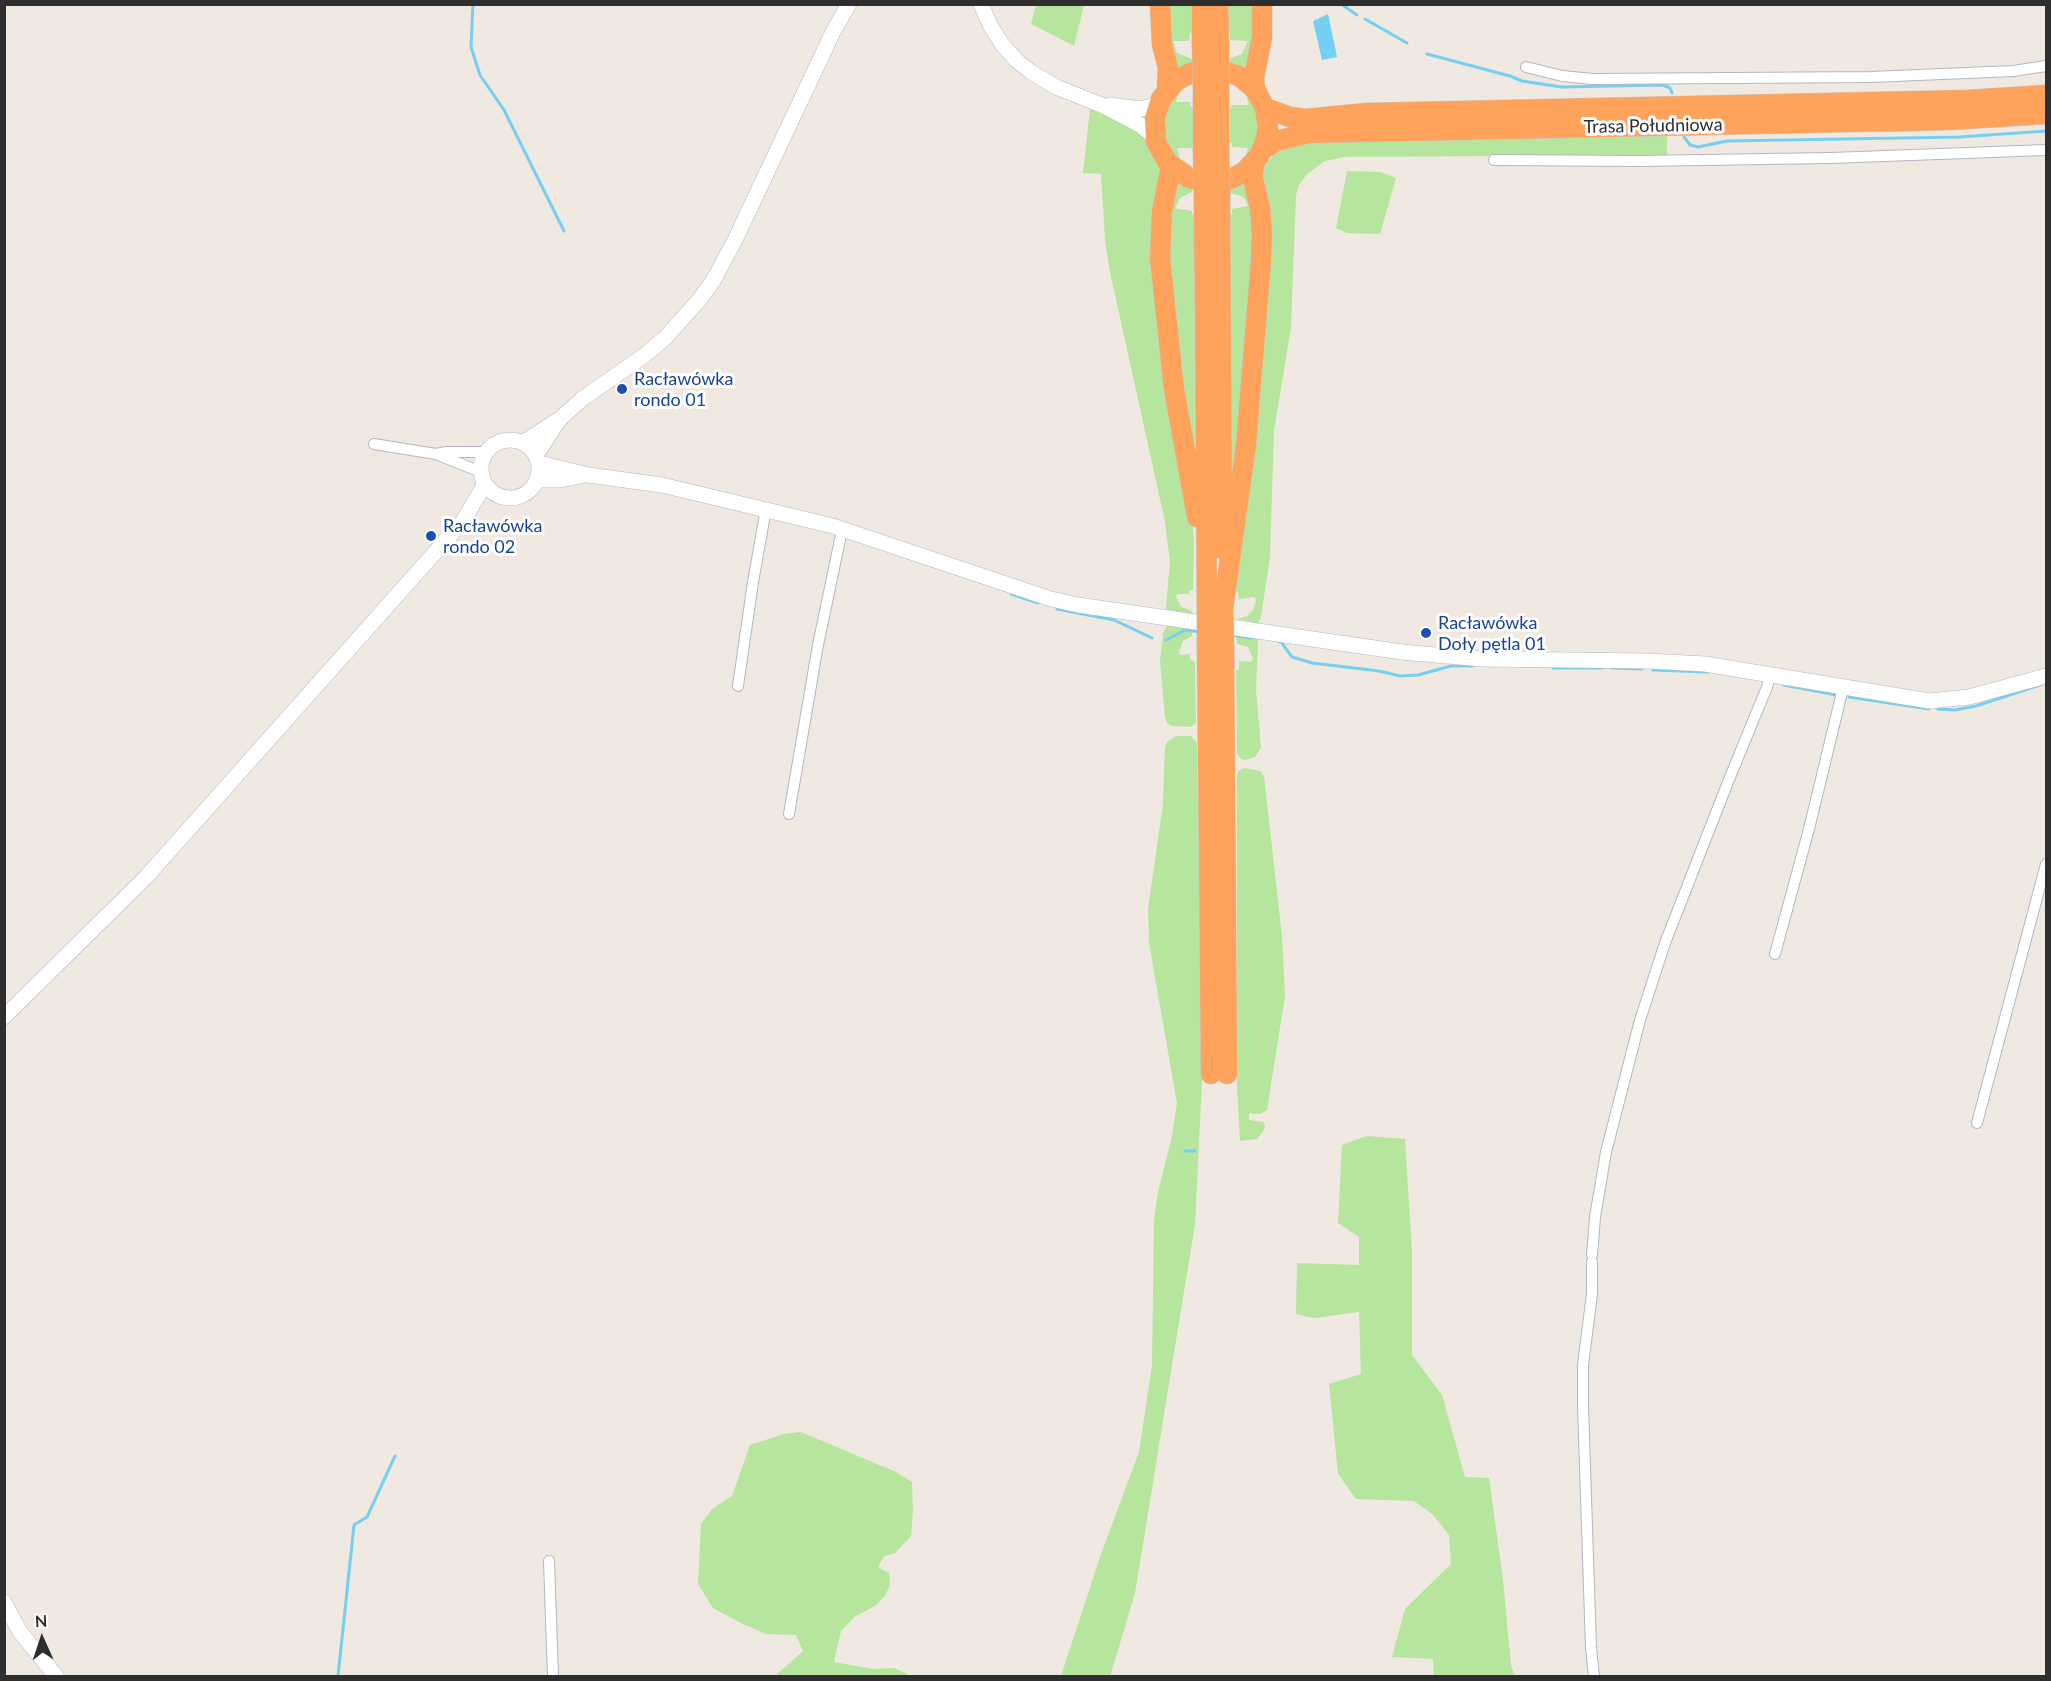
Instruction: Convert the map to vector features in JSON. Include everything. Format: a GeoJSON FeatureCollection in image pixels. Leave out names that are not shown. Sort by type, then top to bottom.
{"type":"FeatureCollection","features":[{"type":"Feature","properties":{"kind":"highway"},"geometry":{"type":"LineString","coordinates":[[1160,4],[1162,44],[1168,68],[1163,97],[1155,118],[1155,137],[1162,155],[1171,166],[1189,178],[1210,182],[1231,179],[1244,172],[1258,156]]}},
{"type":"Feature","properties":{"kind":"highway"},"geometry":{"type":"LineString","coordinates":[[1202,4],[1210,41],[1211,85],[1219,1074]]}},
{"type":"Feature","properties":{"kind":"highway"},"geometry":{"type":"LineString","coordinates":[[1210,41],[1218,4]]}},
{"type":"Feature","properties":{"kind":"highway"},"geometry":{"type":"LineString","coordinates":[[1215,609],[1246,445],[1261,260],[1260,208],[1252,175],[1268,129],[1265,108],[1255,89],[1254,78],[1262,37],[1262,4]]}},
{"type":"Feature","properties":{"kind":"highway"},"geometry":{"type":"LineString","coordinates":[[1163,97],[1182,77],[1207,69],[1233,74],[1255,89]]}},
{"type":"Feature","properties":{"kind":"highway","name":"Trasa Południowa"},"geometry":{"type":"LineString","coordinates":[[1265,108],[1290,117],[1305,118],[1367,113],[1967,100],[2046,95]]}},
{"type":"Feature","properties":{"kind":"highway","name":"Trasa Południowa"},"geometry":{"type":"LineString","coordinates":[[1258,156],[1276,141],[1309,133],[1937,120],[2046,114]]}},
{"type":"Feature","properties":{"kind":"highway"},"geometry":{"type":"LineString","coordinates":[[1171,166],[1160,235],[1161,268],[1176,399],[1215,609]]}},
{"type":"Feature","properties":{"kind":"highway"},"geometry":{"type":"LineString","coordinates":[[1206,568],[1212,194]]}},
{"type":"Feature","properties":{"kind":"street"},"geometry":{"type":"LineString","coordinates":[[520,442],[527,440],[561,418],[582,399],[626,369],[666,337],[713,281],[735,240],[830,38],[849,4]]}},
{"type":"Feature","properties":{"kind":"street"},"geometry":{"type":"LineString","coordinates":[[981,4],[1002,44],[1030,72],[1056,87],[1104,106],[1140,125],[1155,137]]}},
{"type":"Feature","properties":{"kind":"street"},"geometry":{"type":"LineString","coordinates":[[1526,67],[1562,76],[1605,79],[1883,76],[2013,71],[2046,66]]}},
{"type":"Feature","properties":{"kind":"street"},"geometry":{"type":"LineString","coordinates":[[1104,106],[1141,109],[1163,97]]}},
{"type":"Feature","properties":{"kind":"street"},"geometry":{"type":"LineString","coordinates":[[1494,160],[1638,161],[1831,158],[2046,150]]}},
{"type":"Feature","properties":{"kind":"street"},"geometry":{"type":"LineString","coordinates":[[463,521],[471,518],[490,500],[498,496],[517,498],[526,494],[538,480],[538,459],[561,418]]}},
{"type":"Feature","properties":{"kind":"street"},"geometry":{"type":"LineString","coordinates":[[4,1017],[146,877],[463,521],[483,478],[481,465],[486,452],[499,442],[507,440],[520,442],[531,448],[538,459],[588,475],[651,483],[766,509],[842,530],[1051,598],[1121,612],[1431,655],[1480,659],[1681,662],[1723,667],[1918,701],[1953,700],[2046,676]]}},
{"type":"Feature","properties":{"kind":"street"},"geometry":{"type":"LineString","coordinates":[[374,444],[436,454],[483,478],[498,496]]}},
{"type":"Feature","properties":{"kind":"street"},"geometry":{"type":"LineString","coordinates":[[436,454],[486,452]]}},
{"type":"Feature","properties":{"kind":"street"},"geometry":{"type":"LineString","coordinates":[[538,480],[560,480],[588,475]]}},
{"type":"Feature","properties":{"kind":"street"},"geometry":{"type":"LineString","coordinates":[[738,686],[766,509]]}},
{"type":"Feature","properties":{"kind":"street"},"geometry":{"type":"LineString","coordinates":[[789,814],[818,645],[842,530]]}},
{"type":"Feature","properties":{"kind":"street"},"geometry":{"type":"LineString","coordinates":[[1594,1677],[1590,1638],[1583,1365],[1592,1294],[1595,1217],[1606,1152],[1640,1020],[1665,943],[1770,675]]}},
{"type":"Feature","properties":{"kind":"street"},"geometry":{"type":"LineString","coordinates":[[1775,954],[1809,829],[1842,688]]}},
{"type":"Feature","properties":{"kind":"street"},"geometry":{"type":"LineString","coordinates":[[1977,1123],[2046,864]]}},
{"type":"Feature","properties":{"kind":"street"},"geometry":{"type":"LineString","coordinates":[[549,1561],[553,1677]]}},
{"type":"Feature","properties":{"kind":"street"},"geometry":{"type":"LineString","coordinates":[[4,1602],[20,1632],[56,1677]]}},
{"type":"Feature","properties":{"kind":"green space"},"geometry":{"type":"Polygon","coordinates":[[[1036,5],[1084,5],[1074,46],[1031,24],[1036,5]]]}},
{"type":"Feature","properties":{"kind":"green space"},"geometry":{"type":"Polygon","coordinates":[[[1166,5],[1192,5],[1192,33],[1190,33],[1189,41],[1173,41],[1177,53],[1192,59],[1192,65],[1176,72],[1166,5]]]}},
{"type":"Feature","properties":{"kind":"green space"},"geometry":{"type":"Polygon","coordinates":[[[1228,5],[1255,5],[1248,73],[1229,64],[1229,59],[1242,54],[1248,41],[1230,40],[1228,5]]]}},
{"type":"Feature","properties":{"kind":"green space"},"geometry":{"type":"Polygon","coordinates":[[[1192,81],[1192,85],[1179,91],[1176,102],[1190,102],[1190,107],[1193,107],[1193,145],[1191,148],[1177,148],[1180,159],[1192,166],[1192,170],[1181,164],[1168,147],[1163,132],[1165,109],[1180,88],[1192,81]]]}},
{"type":"Feature","properties":{"kind":"green space"},"geometry":{"type":"Polygon","coordinates":[[[1242,89],[1255,107],[1259,128],[1256,142],[1245,160],[1230,170],[1230,167],[1245,158],[1248,148],[1232,147],[1232,143],[1229,143],[1229,108],[1232,105],[1249,105],[1242,89]]]}},
{"type":"Feature","properties":{"kind":"green space"},"geometry":{"type":"Polygon","coordinates":[[[1090,109],[1130,125],[1143,133],[1162,171],[1194,541],[1193,590],[1189,590],[1189,594],[1177,594],[1176,597],[1181,607],[1192,611],[1192,614],[1166,608],[1170,562],[1165,522],[1110,272],[1105,240],[1101,174],[1083,173],[1090,109]]]}},
{"type":"Feature","properties":{"kind":"green space"},"geometry":{"type":"Polygon","coordinates":[[[1667,132],[1667,155],[1345,157],[1325,161],[1306,175],[1296,195],[1291,327],[1274,430],[1270,556],[1261,617],[1258,623],[1236,619],[1246,617],[1253,610],[1256,601],[1255,597],[1239,599],[1235,590],[1262,176],[1264,167],[1276,150],[1297,140],[1667,132]]]}},
{"type":"Feature","properties":{"kind":"green space"},"geometry":{"type":"Polygon","coordinates":[[[1347,171],[1380,172],[1396,178],[1380,234],[1347,233],[1336,228],[1347,171]]]}},
{"type":"Feature","properties":{"kind":"green space"},"geometry":{"type":"Polygon","coordinates":[[[1246,179],[1256,239],[1231,500],[1230,214],[1232,214],[1232,209],[1248,206],[1241,196],[1230,193],[1230,186],[1246,179]]]}},
{"type":"Feature","properties":{"kind":"green space"},"geometry":{"type":"Polygon","coordinates":[[[1177,180],[1193,187],[1192,192],[1180,198],[1175,208],[1192,211],[1194,215],[1195,479],[1165,245],[1177,180]]]}},
{"type":"Feature","properties":{"kind":"green space"},"geometry":{"type":"Polygon","coordinates":[[[1168,624],[1192,626],[1192,636],[1183,641],[1179,652],[1180,655],[1190,654],[1190,659],[1195,662],[1196,723],[1191,727],[1172,726],[1167,723],[1165,717],[1160,661],[1163,633],[1168,624]]]}},
{"type":"Feature","properties":{"kind":"green space"},"geometry":{"type":"Polygon","coordinates":[[[1236,632],[1257,637],[1258,644],[1256,690],[1261,748],[1255,757],[1245,760],[1237,754],[1236,670],[1239,670],[1239,661],[1252,662],[1253,658],[1248,647],[1237,644],[1236,632]]]}},
{"type":"Feature","properties":{"kind":"green space"},"geometry":{"type":"Polygon","coordinates":[[[1176,736],[1191,736],[1197,743],[1202,1082],[1195,1224],[1135,1593],[1110,1676],[1061,1676],[1100,1557],[1139,1452],[1152,1366],[1154,1221],[1177,1103],[1149,941],[1148,909],[1163,804],[1165,748],[1167,742],[1176,736]]]}},
{"type":"Feature","properties":{"kind":"green space"},"geometry":{"type":"Polygon","coordinates":[[[1245,768],[1260,771],[1264,776],[1282,936],[1285,996],[1267,1110],[1260,1114],[1249,1113],[1249,1120],[1263,1122],[1264,1130],[1257,1139],[1240,1141],[1237,1086],[1237,775],[1239,770],[1245,768]]]}},
{"type":"Feature","properties":{"kind":"green space"},"geometry":{"type":"Polygon","coordinates":[[[1366,1136],[1405,1139],[1412,1252],[1412,1355],[1442,1395],[1465,1477],[1489,1478],[1503,1580],[1511,1666],[1515,1676],[1434,1676],[1433,1659],[1392,1657],[1405,1609],[1451,1564],[1449,1535],[1432,1514],[1414,1501],[1356,1499],[1338,1474],[1329,1384],[1361,1374],[1359,1312],[1314,1318],[1296,1314],[1297,1263],[1359,1265],[1359,1237],[1338,1223],[1342,1145],[1366,1136]]]}},
{"type":"Feature","properties":{"kind":"green space"},"geometry":{"type":"Polygon","coordinates":[[[801,1432],[896,1472],[912,1482],[911,1536],[895,1553],[884,1556],[878,1567],[889,1573],[890,1585],[885,1596],[875,1606],[854,1617],[841,1631],[834,1662],[873,1669],[894,1668],[907,1674],[906,1676],[778,1676],[777,1674],[803,1651],[796,1635],[766,1634],[743,1624],[713,1608],[698,1584],[701,1524],[712,1509],[732,1496],[750,1445],[784,1434],[801,1432]]]}},
{"type":"Feature","properties":{"kind":"water"},"geometry":{"type":"Polygon","coordinates":[[[1328,14],[1337,57],[1322,60],[1313,21],[1328,14]]]}},
{"type":"Feature","properties":{"kind":"waterway"},"geometry":{"type":"LineString","coordinates":[[473,4],[471,47],[480,75],[504,110],[564,231]]}},
{"type":"Feature","properties":{"kind":"waterway"},"geometry":{"type":"LineString","coordinates":[[1341,4],[1357,15]]}},
{"type":"Feature","properties":{"kind":"waterway"},"geometry":{"type":"LineString","coordinates":[[1365,19],[1407,43]]}},
{"type":"Feature","properties":{"kind":"waterway"},"geometry":{"type":"LineString","coordinates":[[1427,54],[1522,81],[1561,87],[1663,85],[1670,88],[1672,93]]}},
{"type":"Feature","properties":{"kind":"waterway"},"geometry":{"type":"LineString","coordinates":[[1684,137],[1690,145],[1698,147],[1727,141],[1960,137],[2046,131]]}},
{"type":"Feature","properties":{"kind":"waterway"},"geometry":{"type":"LineString","coordinates":[[1011,594],[1038,603]]}},
{"type":"Feature","properties":{"kind":"waterway"},"geometry":{"type":"LineString","coordinates":[[1057,609],[1114,620],[1152,638]]}},
{"type":"Feature","properties":{"kind":"waterway"},"geometry":{"type":"LineString","coordinates":[[1166,640],[1185,630],[1201,632]]}},
{"type":"Feature","properties":{"kind":"waterway"},"geometry":{"type":"LineString","coordinates":[[1231,635],[1251,638]]}},
{"type":"Feature","properties":{"kind":"waterway"},"geometry":{"type":"LineString","coordinates":[[1278,641],[1292,657],[1312,663],[1379,671],[1400,676],[1418,675],[1451,666],[1473,666]]}},
{"type":"Feature","properties":{"kind":"waterway"},"geometry":{"type":"LineString","coordinates":[[1553,668],[1602,668]]}},
{"type":"Feature","properties":{"kind":"waterway"},"geometry":{"type":"LineString","coordinates":[[1612,668],[1642,669]]}},
{"type":"Feature","properties":{"kind":"waterway"},"geometry":{"type":"LineString","coordinates":[[1653,670],[1708,672]]}},
{"type":"Feature","properties":{"kind":"waterway"},"geometry":{"type":"LineString","coordinates":[[1938,709],[1955,710],[1976,706],[2043,684]]}},
{"type":"Feature","properties":{"kind":"waterway"},"geometry":{"type":"LineString","coordinates":[[1784,685],[1836,695]]}},
{"type":"Feature","properties":{"kind":"waterway"},"geometry":{"type":"LineString","coordinates":[[1849,697],[1929,709]]}},
{"type":"Feature","properties":{"kind":"waterway"},"geometry":{"type":"LineString","coordinates":[[1185,1151],[1195,1151]]}},
{"type":"Feature","properties":{"kind":"waterway"},"geometry":{"type":"LineString","coordinates":[[338,1676],[354,1525],[367,1517],[395,1456]]}},
{"type":"Feature","properties":{"kind":"place","name":"Racławówka rondo 01"},"geometry":{"type":"Point","coordinates":[622,389]}},
{"type":"Feature","properties":{"kind":"place","name":"Racławówka rondo 02"},"geometry":{"type":"Point","coordinates":[431,536]}},
{"type":"Feature","properties":{"kind":"place","name":"Racławówka Doły pętla 01"},"geometry":{"type":"Point","coordinates":[1426,633]}}]}
